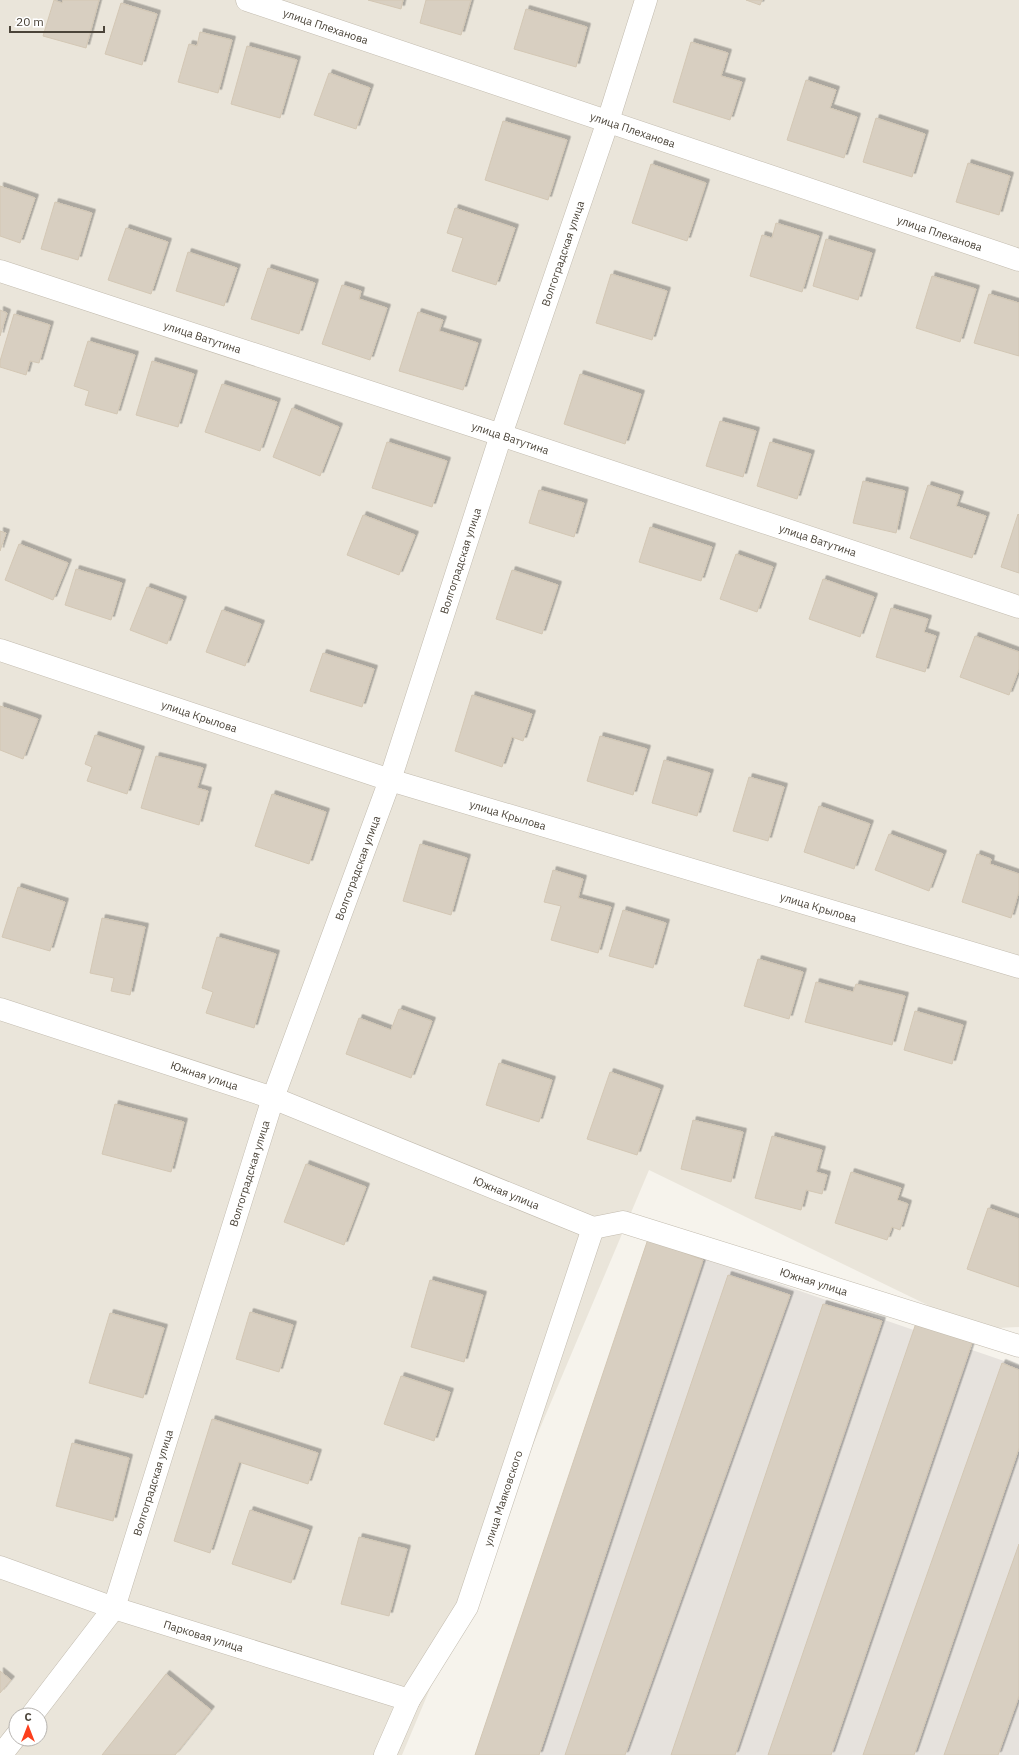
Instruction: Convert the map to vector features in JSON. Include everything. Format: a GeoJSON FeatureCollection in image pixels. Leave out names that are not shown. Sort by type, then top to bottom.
{"type":"FeatureCollection","features":[{"type":"Feature","properties":{"kind":"street","name":"улица Плеханова"},"geometry":{"type":"LineString","coordinates":[[247,0],[608,120],[1019,260]]}},
{"type":"Feature","properties":{"kind":"street","name":"Волгоградская улица"},"geometry":{"type":"LineString","coordinates":[[38,1707],[114,1608],[273,1098],[390,780],[501,435],[608,120],[646,0]]}},
{"type":"Feature","properties":{"kind":"street","name":"улица Ватутина"},"geometry":{"type":"LineString","coordinates":[[0,271],[1019,607]]}},
{"type":"Feature","properties":{"kind":"street","name":"улица Крылова"},"geometry":{"type":"LineString","coordinates":[[0,650],[390,780],[1019,967]]}},
{"type":"Feature","properties":{"kind":"street","name":"Южная улица"},"geometry":{"type":"LineString","coordinates":[[0,1009],[273,1098],[593,1228],[623,1222],[1019,1346]]}},
{"type":"Feature","properties":{"kind":"street","name":"улица Маяковского"},"geometry":{"type":"LineString","coordinates":[[385,1755],[409,1700],[466,1607],[593,1228]]}},
{"type":"Feature","properties":{"kind":"street","name":"Парковая улица"},"geometry":{"type":"LineString","coordinates":[[0,1567],[114,1608],[409,1700]]}},
{"type":"Feature","properties":{"kind":"street"},"geometry":{"type":"LineString","coordinates":[[1,1755],[8,1746]]}},
{"type":"Feature","properties":{"kind":"shaded area"},"geometry":{"type":"Polygon","coordinates":[[[0,0],[1019,0],[1019,1327],[977,1329],[649,1170],[402,1755],[0,1755],[0,0]]]}},
{"type":"Feature","properties":{"kind":"shaded area"},"geometry":{"type":"Polygon","coordinates":[[[648,1239],[1019,1366],[1019,1755],[475,1755],[648,1239]]]}},
{"type":"Feature","properties":{"kind":"building"},"geometry":{"type":"Polygon","coordinates":[[[54,0],[62,3],[63,0],[99,0],[86,48],[43,36],[54,0]]]}},
{"type":"Feature","properties":{"kind":"building"},"geometry":{"type":"Polygon","coordinates":[[[368,0],[403,0],[401,9],[368,0]]]}},
{"type":"Feature","properties":{"kind":"building"},"geometry":{"type":"Polygon","coordinates":[[[426,0],[471,0],[461,35],[420,23],[426,0]]]}},
{"type":"Feature","properties":{"kind":"building"},"geometry":{"type":"Polygon","coordinates":[[[746,0],[762,0],[760,5],[746,0]]]}},
{"type":"Feature","properties":{"kind":"building"},"geometry":{"type":"Polygon","coordinates":[[[121,3],[157,14],[142,65],[105,54],[121,3]]]}},
{"type":"Feature","properties":{"kind":"building"},"geometry":{"type":"Polygon","coordinates":[[[526,9],[587,27],[576,67],[514,49],[526,9]]]}},
{"type":"Feature","properties":{"kind":"building"},"geometry":{"type":"Polygon","coordinates":[[[200,32],[232,40],[218,93],[178,82],[189,44],[197,46],[200,32]]]}},
{"type":"Feature","properties":{"kind":"building"},"geometry":{"type":"Polygon","coordinates":[[[691,42],[728,53],[721,76],[742,82],[730,120],[673,102],[691,42]]]}},
{"type":"Feature","properties":{"kind":"building"},"geometry":{"type":"Polygon","coordinates":[[[247,46],[297,60],[280,118],[231,104],[247,46]]]}},
{"type":"Feature","properties":{"kind":"building"},"geometry":{"type":"Polygon","coordinates":[[[329,73],[370,88],[356,129],[314,115],[329,73]]]}},
{"type":"Feature","properties":{"kind":"building"},"geometry":{"type":"Polygon","coordinates":[[[806,80],[836,90],[830,108],[857,117],[844,158],[787,140],[806,80]]]}},
{"type":"Feature","properties":{"kind":"building"},"geometry":{"type":"Polygon","coordinates":[[[876,118],[925,134],[912,177],[863,162],[876,118]]]}},
{"type":"Feature","properties":{"kind":"building"},"geometry":{"type":"Polygon","coordinates":[[[503,121],[567,140],[548,200],[485,180],[503,121]]]}},
{"type":"Feature","properties":{"kind":"building"},"geometry":{"type":"Polygon","coordinates":[[[968,163],[1010,176],[999,215],[956,202],[968,163]]]}},
{"type":"Feature","properties":{"kind":"building"},"geometry":{"type":"Polygon","coordinates":[[[651,164],[706,183],[687,241],[632,223],[651,164]]]}},
{"type":"Feature","properties":{"kind":"building"},"geometry":{"type":"Polygon","coordinates":[[[0,186],[35,198],[20,243],[0,236],[0,186]]]}},
{"type":"Feature","properties":{"kind":"building"},"geometry":{"type":"Polygon","coordinates":[[[55,202],[92,213],[78,260],[41,249],[55,202]]]}},
{"type":"Feature","properties":{"kind":"building"},"geometry":{"type":"Polygon","coordinates":[[[455,208],[515,228],[496,285],[452,271],[463,238],[447,233],[455,208]]]}},
{"type":"Feature","properties":{"kind":"building"},"geometry":{"type":"Polygon","coordinates":[[[776,223],[819,236],[802,292],[750,276],[762,235],[772,238],[776,223]]]}},
{"type":"Feature","properties":{"kind":"building"},"geometry":{"type":"Polygon","coordinates":[[[126,228],[168,242],[151,294],[108,280],[126,228]]]}},
{"type":"Feature","properties":{"kind":"building"},"geometry":{"type":"Polygon","coordinates":[[[826,239],[872,253],[858,300],[813,286],[826,239]]]}},
{"type":"Feature","properties":{"kind":"building"},"geometry":{"type":"Polygon","coordinates":[[[188,252],[237,268],[224,306],[176,291],[188,252]]]}},
{"type":"Feature","properties":{"kind":"building"},"geometry":{"type":"Polygon","coordinates":[[[268,268],[315,283],[299,334],[251,319],[268,268]]]}},
{"type":"Feature","properties":{"kind":"building"},"geometry":{"type":"Polygon","coordinates":[[[611,274],[667,291],[652,340],[596,323],[611,274]]]}},
{"type":"Feature","properties":{"kind":"building"},"geometry":{"type":"Polygon","coordinates":[[[932,276],[976,289],[960,342],[916,328],[932,276]]]}},
{"type":"Feature","properties":{"kind":"building"},"geometry":{"type":"Polygon","coordinates":[[[342,285],[361,291],[359,299],[387,308],[370,360],[322,344],[342,285]]]}},
{"type":"Feature","properties":{"kind":"building"},"geometry":{"type":"Polygon","coordinates":[[[989,294],[1019,303],[1019,356],[974,343],[989,294]]]}},
{"type":"Feature","properties":{"kind":"building"},"geometry":{"type":"Polygon","coordinates":[[[0,310],[7,313],[0,336],[0,310]]]}},
{"type":"Feature","properties":{"kind":"building"},"geometry":{"type":"Polygon","coordinates":[[[418,312],[443,320],[439,331],[478,343],[463,390],[399,371],[418,312]]]}},
{"type":"Feature","properties":{"kind":"building"},"geometry":{"type":"Polygon","coordinates":[[[14,314],[50,325],[39,363],[30,361],[26,375],[0,367],[0,361],[14,314]]]}},
{"type":"Feature","properties":{"kind":"building"},"geometry":{"type":"Polygon","coordinates":[[[88,341],[135,355],[117,414],[85,405],[89,391],[74,386],[88,341]]]}},
{"type":"Feature","properties":{"kind":"building"},"geometry":{"type":"Polygon","coordinates":[[[152,361],[194,374],[178,427],[136,415],[152,361]]]}},
{"type":"Feature","properties":{"kind":"building"},"geometry":{"type":"Polygon","coordinates":[[[580,374],[641,394],[625,444],[564,424],[580,374]]]}},
{"type":"Feature","properties":{"kind":"building"},"geometry":{"type":"Polygon","coordinates":[[[222,384],[277,402],[260,451],[205,432],[222,384]]]}},
{"type":"Feature","properties":{"kind":"building"},"geometry":{"type":"Polygon","coordinates":[[[292,408],[339,427],[320,476],[273,457],[292,408]]]}},
{"type":"Feature","properties":{"kind":"building"},"geometry":{"type":"Polygon","coordinates":[[[720,421],[756,431],[743,477],[706,466],[720,421]]]}},
{"type":"Feature","properties":{"kind":"building"},"geometry":{"type":"Polygon","coordinates":[[[387,442],[447,461],[432,507],[372,488],[387,442]]]}},
{"type":"Feature","properties":{"kind":"building"},"geometry":{"type":"Polygon","coordinates":[[[770,442],[811,454],[797,499],[757,486],[770,442]]]}},
{"type":"Feature","properties":{"kind":"building"},"geometry":{"type":"Polygon","coordinates":[[[863,481],[905,491],[896,533],[853,523],[863,481]]]}},
{"type":"Feature","properties":{"kind":"building"},"geometry":{"type":"Polygon","coordinates":[[[928,485],[960,495],[956,506],[986,516],[972,558],[910,538],[928,485]]]}},
{"type":"Feature","properties":{"kind":"building"},"geometry":{"type":"Polygon","coordinates":[[[539,490],[584,503],[574,537],[529,523],[539,490]]]}},
{"type":"Feature","properties":{"kind":"building"},"geometry":{"type":"Polygon","coordinates":[[[1018,514],[1019,515],[1019,573],[1001,567],[1018,514]]]}},
{"type":"Feature","properties":{"kind":"building"},"geometry":{"type":"Polygon","coordinates":[[[363,515],[415,535],[399,575],[347,555],[363,515]]]}},
{"type":"Feature","properties":{"kind":"building"},"geometry":{"type":"Polygon","coordinates":[[[650,527],[712,547],[701,581],[639,562],[650,527]]]}},
{"type":"Feature","properties":{"kind":"building"},"geometry":{"type":"Polygon","coordinates":[[[0,531],[6,533],[0,551],[0,531]]]}},
{"type":"Feature","properties":{"kind":"building"},"geometry":{"type":"Polygon","coordinates":[[[19,544],[68,563],[53,600],[5,580],[19,544]]]}},
{"type":"Feature","properties":{"kind":"building"},"geometry":{"type":"Polygon","coordinates":[[[736,554],[773,567],[757,612],[720,599],[736,554]]]}},
{"type":"Feature","properties":{"kind":"building"},"geometry":{"type":"Polygon","coordinates":[[[76,569],[122,583],[111,620],[65,605],[76,569]]]}},
{"type":"Feature","properties":{"kind":"building"},"geometry":{"type":"Polygon","coordinates":[[[512,570],[558,585],[542,634],[496,619],[512,570]]]}},
{"type":"Feature","properties":{"kind":"building"},"geometry":{"type":"Polygon","coordinates":[[[823,579],[874,597],[860,637],[809,619],[823,579]]]}},
{"type":"Feature","properties":{"kind":"building"},"geometry":{"type":"Polygon","coordinates":[[[147,587],[183,600],[167,644],[130,630],[147,587]]]}},
{"type":"Feature","properties":{"kind":"building"},"geometry":{"type":"Polygon","coordinates":[[[891,608],[928,619],[924,632],[936,636],[925,672],[876,657],[891,608]]]}},
{"type":"Feature","properties":{"kind":"building"},"geometry":{"type":"Polygon","coordinates":[[[222,610],[261,624],[245,666],[206,652],[222,610]]]}},
{"type":"Feature","properties":{"kind":"building"},"geometry":{"type":"Polygon","coordinates":[[[975,636],[1019,652],[1019,669],[1009,695],[960,677],[975,636]]]}},
{"type":"Feature","properties":{"kind":"building"},"geometry":{"type":"Polygon","coordinates":[[[323,653],[374,669],[362,707],[310,691],[323,653]]]}},
{"type":"Feature","properties":{"kind":"building"},"geometry":{"type":"Polygon","coordinates":[[[472,695],[532,714],[523,741],[512,737],[502,767],[455,751],[472,695]]]}},
{"type":"Feature","properties":{"kind":"building"},"geometry":{"type":"Polygon","coordinates":[[[0,706],[38,719],[23,759],[0,750],[0,706]]]}},
{"type":"Feature","properties":{"kind":"building"},"geometry":{"type":"Polygon","coordinates":[[[95,735],[141,750],[127,794],[87,781],[92,767],[85,764],[95,735]]]}},
{"type":"Feature","properties":{"kind":"building"},"geometry":{"type":"Polygon","coordinates":[[[600,736],[647,749],[633,795],[587,781],[600,736]]]}},
{"type":"Feature","properties":{"kind":"building"},"geometry":{"type":"Polygon","coordinates":[[[156,756],[203,768],[197,788],[208,791],[199,825],[141,808],[156,756]]]}},
{"type":"Feature","properties":{"kind":"building"},"geometry":{"type":"Polygon","coordinates":[[[664,760],[710,773],[697,816],[652,803],[664,760]]]}},
{"type":"Feature","properties":{"kind":"building"},"geometry":{"type":"Polygon","coordinates":[[[749,777],[784,787],[768,841],[733,831],[749,777]]]}},
{"type":"Feature","properties":{"kind":"building"},"geometry":{"type":"Polygon","coordinates":[[[272,794],[326,812],[309,864],[255,846],[272,794]]]}},
{"type":"Feature","properties":{"kind":"building"},"geometry":{"type":"Polygon","coordinates":[[[819,806],[870,824],[854,869],[804,852],[819,806]]]}},
{"type":"Feature","properties":{"kind":"building"},"geometry":{"type":"Polygon","coordinates":[[[889,834],[943,854],[929,891],[875,870],[889,834]]]}},
{"type":"Feature","properties":{"kind":"building"},"geometry":{"type":"Polygon","coordinates":[[[420,844],[467,858],[451,915],[403,901],[420,844]]]}},
{"type":"Feature","properties":{"kind":"building"},"geometry":{"type":"Polygon","coordinates":[[[977,854],[991,859],[990,864],[1019,874],[1019,891],[1011,918],[962,902],[977,854]]]}},
{"type":"Feature","properties":{"kind":"building"},"geometry":{"type":"Polygon","coordinates":[[[553,870],[583,879],[578,898],[611,907],[598,953],[551,940],[561,906],[544,902],[553,870]]]}},
{"type":"Feature","properties":{"kind":"building"},"geometry":{"type":"Polygon","coordinates":[[[18,887],[65,902],[50,951],[2,937],[18,887]]]}},
{"type":"Feature","properties":{"kind":"building"},"geometry":{"type":"Polygon","coordinates":[[[623,910],[666,923],[653,968],[609,956],[623,910]]]}},
{"type":"Feature","properties":{"kind":"building"},"geometry":{"type":"Polygon","coordinates":[[[102,918],[145,927],[130,995],[111,991],[114,978],[90,973],[102,918]]]}},
{"type":"Feature","properties":{"kind":"building"},"geometry":{"type":"Polygon","coordinates":[[[217,937],[276,954],[254,1028],[206,1013],[213,992],[202,988],[217,937]]]}},
{"type":"Feature","properties":{"kind":"building"},"geometry":{"type":"Polygon","coordinates":[[[758,959],[803,972],[789,1019],[744,1006],[758,959]]]}},
{"type":"Feature","properties":{"kind":"building"},"geometry":{"type":"Polygon","coordinates":[[[816,982],[853,992],[856,984],[905,996],[892,1045],[805,1022],[816,982]]]}},
{"type":"Feature","properties":{"kind":"building"},"geometry":{"type":"Polygon","coordinates":[[[399,1009],[432,1021],[411,1078],[346,1054],[359,1018],[391,1030],[399,1009]]]}},
{"type":"Feature","properties":{"kind":"building"},"geometry":{"type":"Polygon","coordinates":[[[915,1011],[963,1025],[952,1064],[904,1050],[915,1011]]]}},
{"type":"Feature","properties":{"kind":"building"},"geometry":{"type":"Polygon","coordinates":[[[499,1063],[552,1080],[539,1122],[486,1105],[499,1063]]]}},
{"type":"Feature","properties":{"kind":"building"},"geometry":{"type":"Polygon","coordinates":[[[610,1072],[660,1089],[637,1155],[587,1139],[610,1072]]]}},
{"type":"Feature","properties":{"kind":"building"},"geometry":{"type":"Polygon","coordinates":[[[115,1104],[184,1122],[171,1172],[102,1154],[115,1104]]]}},
{"type":"Feature","properties":{"kind":"building"},"geometry":{"type":"Polygon","coordinates":[[[693,1120],[743,1132],[731,1182],[681,1169],[693,1120]]]}},
{"type":"Feature","properties":{"kind":"building"},"geometry":{"type":"Polygon","coordinates":[[[772,1136],[822,1150],[816,1172],[827,1175],[822,1194],[806,1190],[801,1210],[755,1198],[772,1136]]]}},
{"type":"Feature","properties":{"kind":"building"},"geometry":{"type":"Polygon","coordinates":[[[306,1164],[366,1187],[344,1245],[284,1222],[306,1164]]]}},
{"type":"Feature","properties":{"kind":"building"},"geometry":{"type":"Polygon","coordinates":[[[851,1172],[901,1188],[897,1200],[908,1204],[900,1230],[892,1227],[887,1240],[835,1223],[851,1172]]]}},
{"type":"Feature","properties":{"kind":"building"},"geometry":{"type":"Polygon","coordinates":[[[988,1208],[1019,1219],[1019,1287],[967,1269],[988,1208]]]}},
{"type":"Feature","properties":{"kind":"building"},"geometry":{"type":"Polygon","coordinates":[[[648,1239],[703,1260],[539,1755],[475,1755],[648,1239]]]}},
{"type":"Feature","properties":{"kind":"building"},"geometry":{"type":"Polygon","coordinates":[[[728,1275],[790,1295],[625,1755],[565,1755],[728,1275]]]}},
{"type":"Feature","properties":{"kind":"building"},"geometry":{"type":"Polygon","coordinates":[[[430,1280],[483,1295],[464,1362],[411,1347],[430,1280]]]}},
{"type":"Feature","properties":{"kind":"building"},"geometry":{"type":"Polygon","coordinates":[[[823,1304],[882,1321],[735,1755],[671,1755],[823,1304]]]}},
{"type":"Feature","properties":{"kind":"building"},"geometry":{"type":"Polygon","coordinates":[[[250,1312],[293,1325],[279,1372],[236,1359],[250,1312]]]}},
{"type":"Feature","properties":{"kind":"building"},"geometry":{"type":"Polygon","coordinates":[[[110,1313],[164,1328],[143,1398],[89,1383],[110,1313]]]}},
{"type":"Feature","properties":{"kind":"building"},"geometry":{"type":"Polygon","coordinates":[[[916,1323],[972,1343],[831,1755],[768,1755],[916,1323]]]}},
{"type":"Feature","properties":{"kind":"building"},"geometry":{"type":"Polygon","coordinates":[[[1002,1363],[1019,1370],[1019,1448],[914,1755],[863,1755],[1002,1363]]]}},
{"type":"Feature","properties":{"kind":"building"},"geometry":{"type":"Polygon","coordinates":[[[401,1376],[450,1392],[434,1441],[384,1424],[401,1376]]]}},
{"type":"Feature","properties":{"kind":"building"},"geometry":{"type":"Polygon","coordinates":[[[212,1419],[318,1453],[308,1484],[239,1462],[210,1553],[174,1541],[212,1419]]]}},
{"type":"Feature","properties":{"kind":"building"},"geometry":{"type":"Polygon","coordinates":[[[72,1443],[129,1458],[113,1521],[56,1506],[72,1443]]]}},
{"type":"Feature","properties":{"kind":"building"},"geometry":{"type":"Polygon","coordinates":[[[250,1510],[309,1530],[291,1583],[232,1564],[250,1510]]]}},
{"type":"Feature","properties":{"kind":"building"},"geometry":{"type":"Polygon","coordinates":[[[359,1537],[407,1549],[389,1616],[341,1604],[359,1537]]]}},
{"type":"Feature","properties":{"kind":"building"},"geometry":{"type":"Polygon","coordinates":[[[1019,1544],[1019,1696],[998,1755],[944,1755],[1019,1544]]]}},
{"type":"Feature","properties":{"kind":"building"},"geometry":{"type":"Polygon","coordinates":[[[0,1671],[11,1680],[0,1693],[0,1671]]]}},
{"type":"Feature","properties":{"kind":"building"},"geometry":{"type":"Polygon","coordinates":[[[166,1674],[211,1710],[175,1755],[102,1755],[166,1674]]]}}]}
